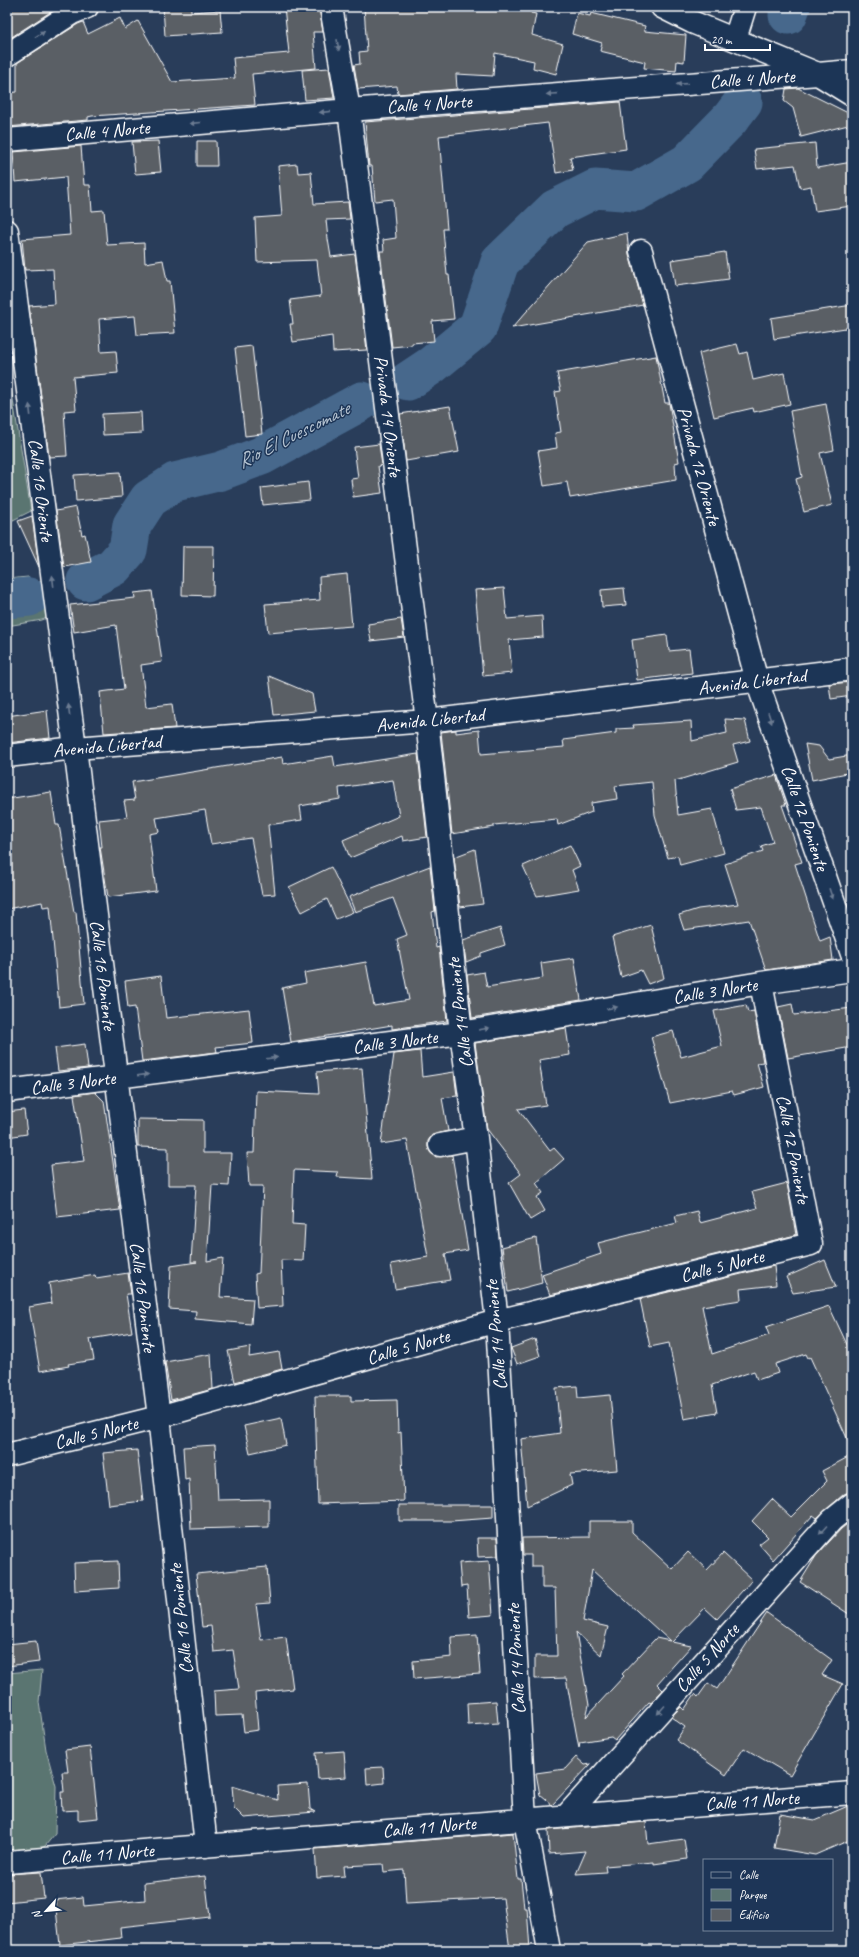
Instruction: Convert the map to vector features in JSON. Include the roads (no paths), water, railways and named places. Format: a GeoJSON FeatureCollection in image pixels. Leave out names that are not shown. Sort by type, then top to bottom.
{"type":"FeatureCollection","features":[{"type":"Feature","properties":{"kind":"street"},"geometry":{"type":"LineString","coordinates":[[7,55],[72,13],[87,7]]}},
{"type":"Feature","properties":{"kind":"street","name":"Privada 14 Oriente"},"geometry":{"type":"LineString","coordinates":[[331,7],[349,110],[427,721]]}},
{"type":"Feature","properties":{"kind":"street"},"geometry":{"type":"LineString","coordinates":[[662,7],[692,22],[818,74],[852,95]]}},
{"type":"Feature","properties":{"kind":"street"},"geometry":{"type":"LineString","coordinates":[[735,39],[745,7]]}},
{"type":"Feature","properties":{"kind":"street","name":"Calle 4 Norte"},"geometry":{"type":"LineString","coordinates":[[7,140],[349,110],[852,71]]}},
{"type":"Feature","properties":{"kind":"street","name":"Calle 16 Oriente"},"geometry":{"type":"LineString","coordinates":[[7,231],[74,748]]}},
{"type":"Feature","properties":{"kind":"street","name":"Privada 12 Oriente"},"geometry":{"type":"LineString","coordinates":[[641,251],[757,681]]}},
{"type":"Feature","properties":{"kind":"street","name":"Avenida Libertad"},"geometry":{"type":"LineString","coordinates":[[7,756],[74,748],[427,721],[852,668]]}},
{"type":"Feature","properties":{"kind":"street","name":"Calle 12 Poniente"},"geometry":{"type":"LineString","coordinates":[[757,681],[852,954]]}},
{"type":"Feature","properties":{"kind":"street","name":"Calle 14 Poniente"},"geometry":{"type":"LineString","coordinates":[[427,721],[461,1033],[476,1138],[497,1321],[525,1820],[549,1950]]}},
{"type":"Feature","properties":{"kind":"street","name":"Calle 16 Poniente"},"geometry":{"type":"LineString","coordinates":[[74,748],[158,1417],[206,1846]]}},
{"type":"Feature","properties":{"kind":"street","name":"Calle 3 Norte"},"geometry":{"type":"LineString","coordinates":[[7,1091],[461,1033],[761,983],[852,970]]}},
{"type":"Feature","properties":{"kind":"street","name":"Calle 12 Poniente"},"geometry":{"type":"LineString","coordinates":[[761,983],[810,1244]]}},
{"type":"Feature","properties":{"kind":"street"},"geometry":{"type":"LineString","coordinates":[[440,1145],[476,1138]]}},
{"type":"Feature","properties":{"kind":"street","name":"Calle 5 Norte"},"geometry":{"type":"LineString","coordinates":[[7,1455],[158,1417],[497,1321],[810,1244]]}},
{"type":"Feature","properties":{"kind":"street","name":"Calle 5 Norte"},"geometry":{"type":"LineString","coordinates":[[566,1816],[832,1520],[852,1504]]}},
{"type":"Feature","properties":{"kind":"street","name":"Calle 11 Norte"},"geometry":{"type":"LineString","coordinates":[[7,1862],[852,1793]]}},
{"type":"Feature","properties":{"kind":"waterway","name":"Rio El Cuescomate"},"geometry":{"type":"LineString","coordinates":[[788,15],[791,7]]}},
{"type":"Feature","properties":{"kind":"waterway","name":"Rio El Cuescomate"},"geometry":{"type":"LineString","coordinates":[[408,381],[432,365],[478,327],[500,262],[555,209],[595,189],[636,192],[687,163],[730,119],[743,102]]}},
{"type":"Feature","properties":{"kind":"waterway","name":"Rio El Cuescomate"},"geometry":{"type":"LineString","coordinates":[[86,581],[113,567],[128,550],[132,525],[149,499],[175,482],[221,471],[261,456],[362,401]]}},
{"type":"Feature","properties":{"kind":"waterway","name":"Rio El Cuescomate"},"geometry":{"type":"LineString","coordinates":[[7,599],[29,597]]}}]}
